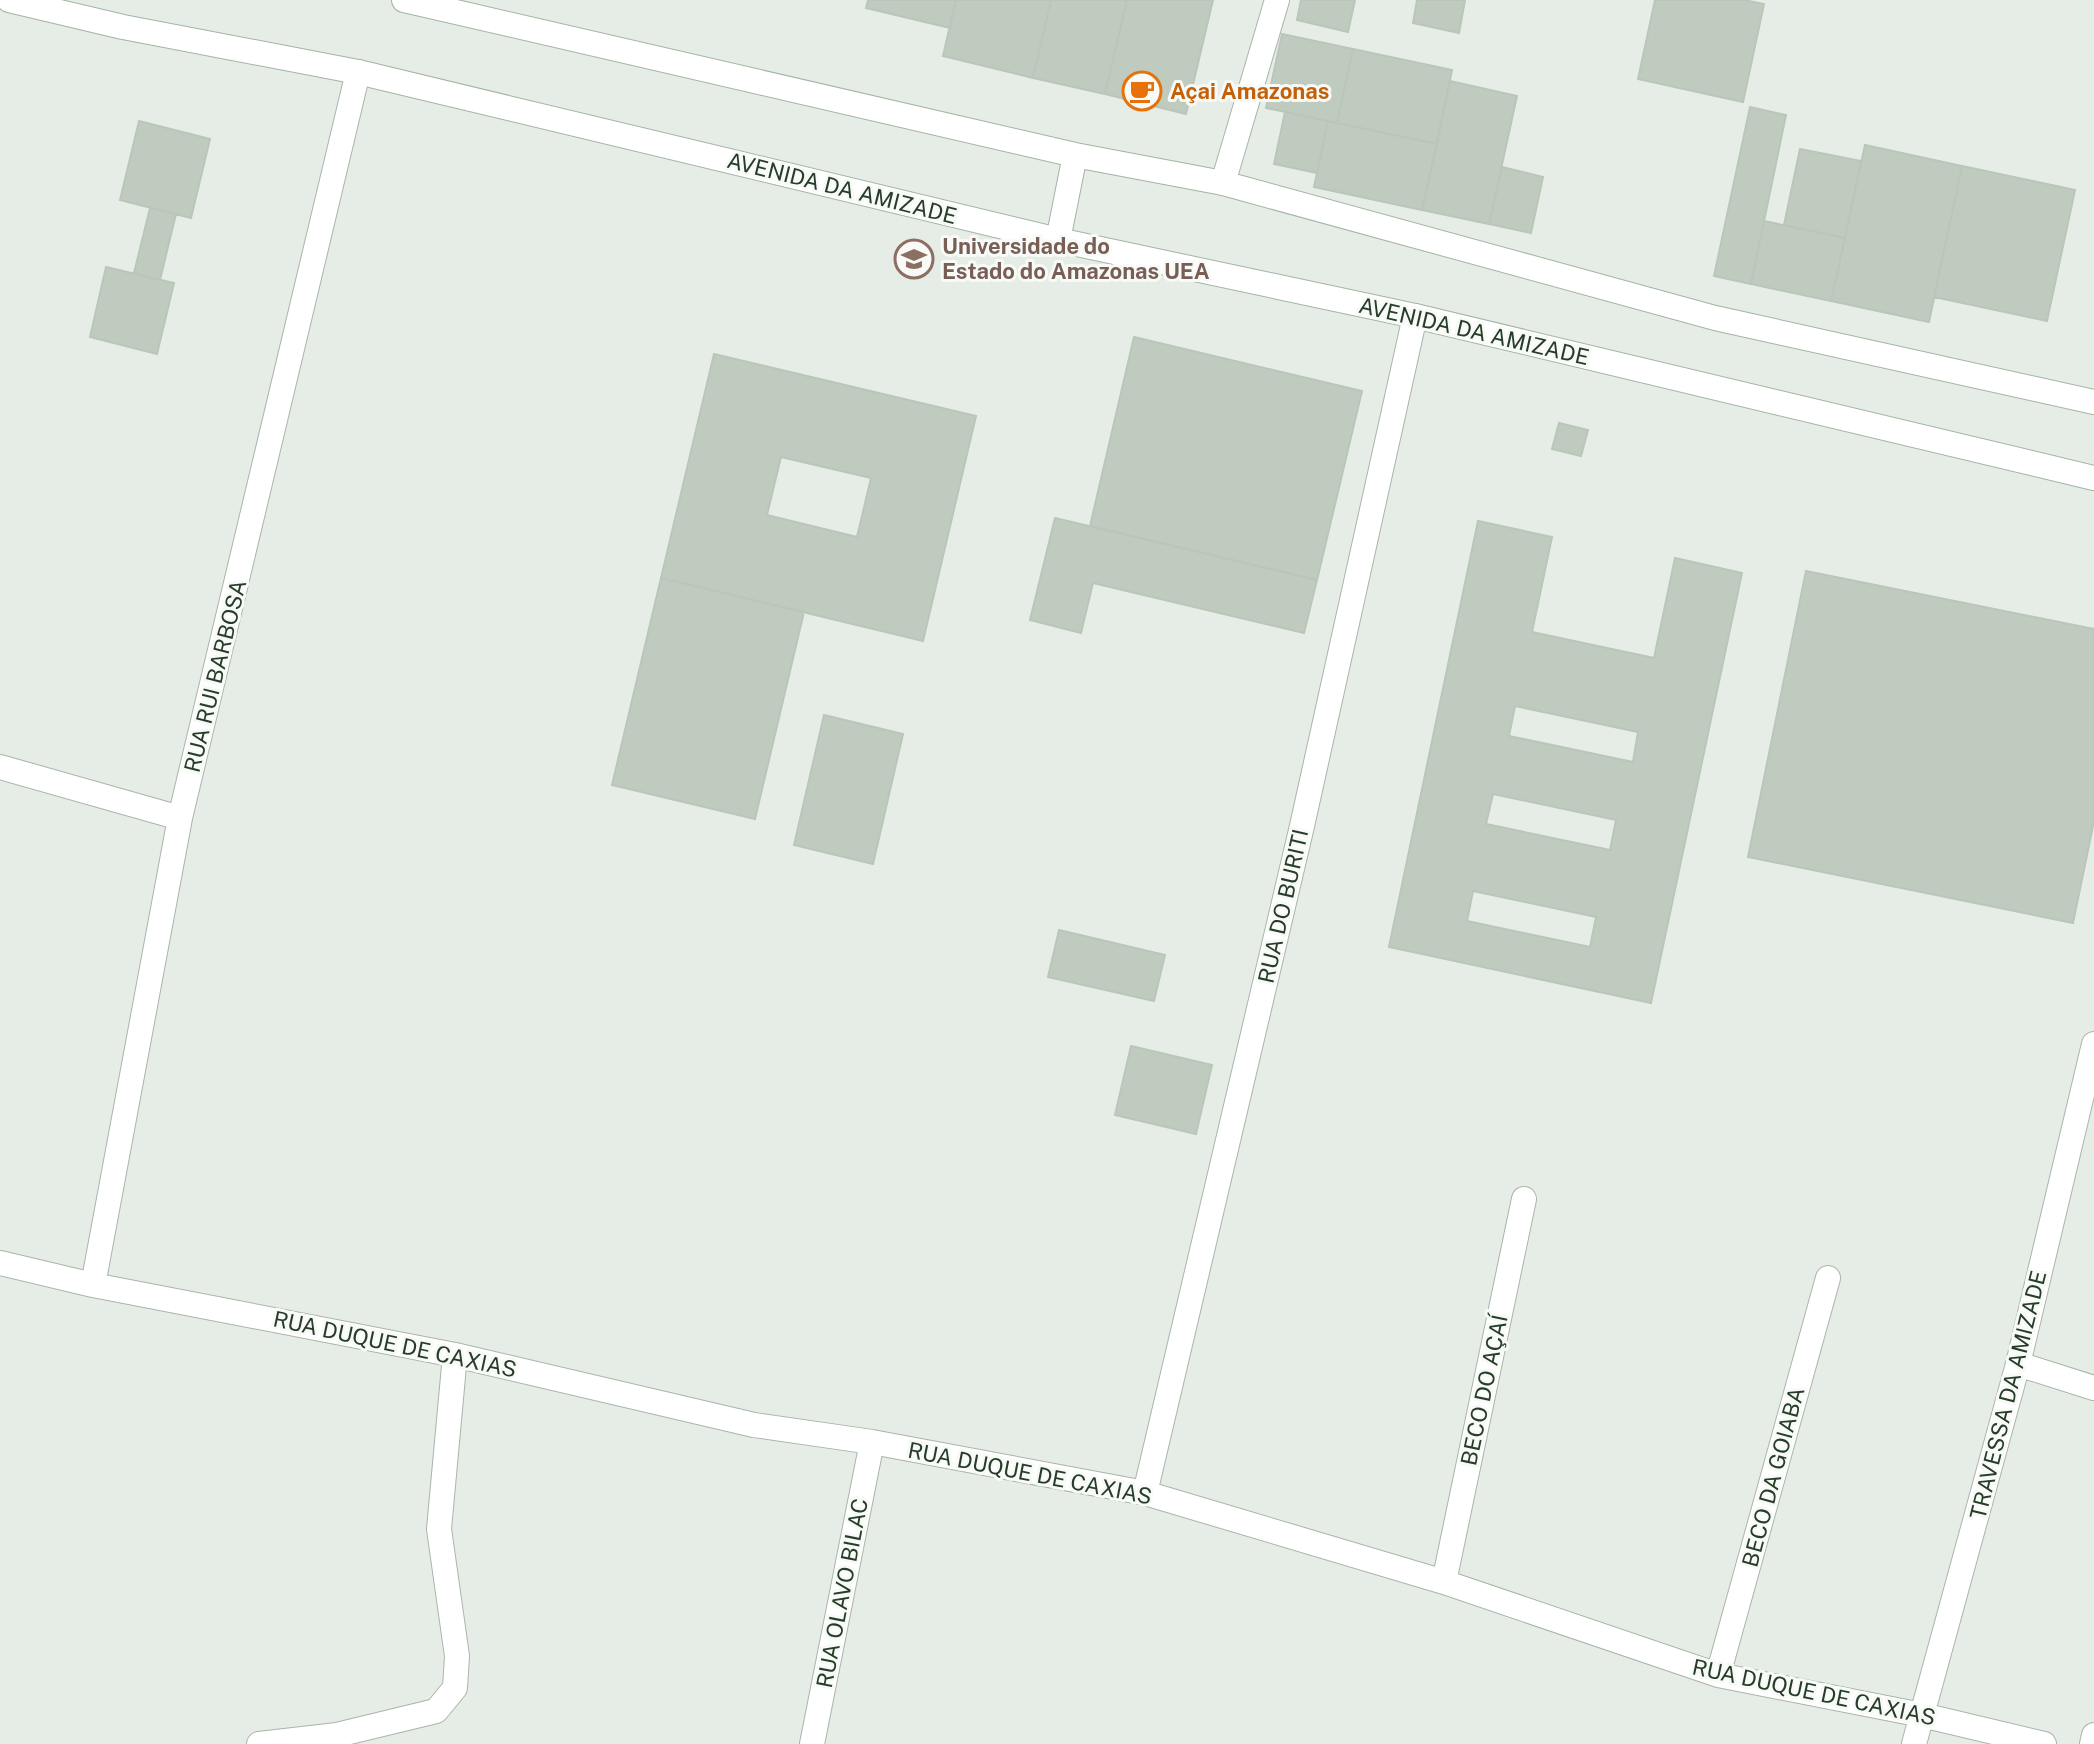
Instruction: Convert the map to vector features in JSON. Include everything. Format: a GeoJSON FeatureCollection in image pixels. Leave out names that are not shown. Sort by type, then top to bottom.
{"type":"FeatureCollection","features":[{"type":"Feature","properties":{"kind":"street","name":"AVENIDA DA AMIZADE"},"geometry":{"type":"LineString","coordinates":[[9,0],[123,27],[358,72],[1058,240],[1415,316],[2094,478]]}},
{"type":"Feature","properties":{"kind":"street"},"geometry":{"type":"LineString","coordinates":[[404,0],[1075,155],[1223,183],[1715,318],[2094,402]]}},
{"type":"Feature","properties":{"kind":"street"},"geometry":{"type":"LineString","coordinates":[[1223,183],[1277,0]]}},
{"type":"Feature","properties":{"kind":"street","name":"RUA RUI BARBOSA"},"geometry":{"type":"LineString","coordinates":[[93,1285],[180,818],[358,72]]}},
{"type":"Feature","properties":{"kind":"street"},"geometry":{"type":"LineString","coordinates":[[1058,240],[1075,155]]}},
{"type":"Feature","properties":{"kind":"street","name":"RUA DO BURITI"},"geometry":{"type":"LineString","coordinates":[[1145,1493],[1302,826],[1415,316]]}},
{"type":"Feature","properties":{"kind":"street"},"geometry":{"type":"LineString","coordinates":[[0,767],[180,818]]}},
{"type":"Feature","properties":{"kind":"street","name":"TRAVESSA DA AMIZADE"},"geometry":{"type":"LineString","coordinates":[[1914,1744],[2018,1364],[2094,1044]]}},
{"type":"Feature","properties":{"kind":"street","name":"BECO DO AÇAÍ"},"geometry":{"type":"LineString","coordinates":[[1444,1582],[1524,1199]]}},
{"type":"Feature","properties":{"kind":"street","name":"RUA DUQUE DE CAXIAS"},"geometry":{"type":"LineString","coordinates":[[0,1263],[93,1285],[455,1355],[754,1425],[872,1442],[1145,1493],[1444,1582],[1718,1675],[1922,1715],[2044,1744]]}},
{"type":"Feature","properties":{"kind":"street","name":"BECO DA GOIABA"},"geometry":{"type":"LineString","coordinates":[[1718,1675],[1828,1278]]}},
{"type":"Feature","properties":{"kind":"street"},"geometry":{"type":"LineString","coordinates":[[259,1744],[337,1735],[436,1711],[455,1688],[457,1656],[439,1529],[455,1355]]}},
{"type":"Feature","properties":{"kind":"street"},"geometry":{"type":"LineString","coordinates":[[2018,1364],[2094,1388]]}},
{"type":"Feature","properties":{"kind":"street","name":"RUA OLAVO BILAC"},"geometry":{"type":"LineString","coordinates":[[812,1744],[872,1442]]}},
{"type":"Feature","properties":{"kind":"street"},"geometry":{"type":"LineString","coordinates":[[2092,1744],[2094,1735]]}},
{"type":"Feature","properties":{"kind":"building"},"geometry":{"type":"Polygon","coordinates":[[[868,0],[956,0],[950,28],[866,8],[868,0]]]}},
{"type":"Feature","properties":{"kind":"building"},"geometry":{"type":"Polygon","coordinates":[[[956,0],[1051,0],[1033,78],[943,56],[956,0]]]}},
{"type":"Feature","properties":{"kind":"building"},"geometry":{"type":"Polygon","coordinates":[[[1051,0],[1127,0],[1105,94],[1033,78],[1051,0]]]}},
{"type":"Feature","properties":{"kind":"building"},"geometry":{"type":"Polygon","coordinates":[[[1127,0],[1213,0],[1186,114],[1105,94],[1127,0]]]}},
{"type":"Feature","properties":{"kind":"building"},"geometry":{"type":"Polygon","coordinates":[[[1301,0],[1355,0],[1348,32],[1297,20],[1301,0]]]}},
{"type":"Feature","properties":{"kind":"building"},"geometry":{"type":"Polygon","coordinates":[[[1417,0],[1465,0],[1459,33],[1413,23],[1417,0]]]}},
{"type":"Feature","properties":{"kind":"building"},"geometry":{"type":"Polygon","coordinates":[[[1655,0],[1744,0],[1764,4],[1743,102],[1638,79],[1655,0]]]}},
{"type":"Feature","properties":{"kind":"building"},"geometry":{"type":"Polygon","coordinates":[[[1282,34],[1353,49],[1337,123],[1266,108],[1282,34]]]}},
{"type":"Feature","properties":{"kind":"building"},"geometry":{"type":"Polygon","coordinates":[[[1353,49],[1452,70],[1437,144],[1337,123],[1353,49]]]}},
{"type":"Feature","properties":{"kind":"building"},"geometry":{"type":"Polygon","coordinates":[[[1450,81],[1517,96],[1489,224],[1422,210],[1450,81]]]}},
{"type":"Feature","properties":{"kind":"building"},"geometry":{"type":"Polygon","coordinates":[[[1750,107],[1786,115],[1751,284],[1714,276],[1750,107]]]}},
{"type":"Feature","properties":{"kind":"building"},"geometry":{"type":"Polygon","coordinates":[[[1285,112],[1328,121],[1317,173],[1274,164],[1285,112]]]}},
{"type":"Feature","properties":{"kind":"building"},"geometry":{"type":"Polygon","coordinates":[[[139,121],[210,139],[191,218],[120,200],[139,121]]]}},
{"type":"Feature","properties":{"kind":"building"},"geometry":{"type":"Polygon","coordinates":[[[1328,121],[1437,144],[1422,210],[1314,187],[1328,121]]]}},
{"type":"Feature","properties":{"kind":"building"},"geometry":{"type":"Polygon","coordinates":[[[1865,145],[1962,166],[1929,322],[1831,301],[1865,145]]]}},
{"type":"Feature","properties":{"kind":"building"},"geometry":{"type":"Polygon","coordinates":[[[1800,149],[1861,161],[1845,238],[1784,225],[1800,149]]]}},
{"type":"Feature","properties":{"kind":"building"},"geometry":{"type":"Polygon","coordinates":[[[1962,166],[2075,190],[2047,321],[1934,297],[1962,166]]]}},
{"type":"Feature","properties":{"kind":"building"},"geometry":{"type":"Polygon","coordinates":[[[1502,167],[1543,177],[1531,233],[1489,224],[1502,167]]]}},
{"type":"Feature","properties":{"kind":"building"},"geometry":{"type":"Polygon","coordinates":[[[150,208],[176,214],[160,280],[134,273],[150,208]]]}},
{"type":"Feature","properties":{"kind":"building"},"geometry":{"type":"Polygon","coordinates":[[[1764,221],[1845,238],[1831,301],[1751,284],[1764,221]]]}},
{"type":"Feature","properties":{"kind":"building"},"geometry":{"type":"Polygon","coordinates":[[[106,267],[174,283],[157,354],[90,337],[106,267]]]}},
{"type":"Feature","properties":{"kind":"building"},"geometry":{"type":"Polygon","coordinates":[[[1134,337],[1362,391],[1317,580],[1090,526],[1134,337]]]}},
{"type":"Feature","properties":{"kind":"building"},"geometry":{"type":"Polygon","coordinates":[[[714,354],[976,416],[923,641],[661,578],[714,354]],[[781,457],[767,515],[857,537],[871,478],[781,457]]]}},
{"type":"Feature","properties":{"kind":"building"},"geometry":{"type":"Polygon","coordinates":[[[1559,423],[1588,430],[1581,456],[1552,449],[1559,423]]]}},
{"type":"Feature","properties":{"kind":"building"},"geometry":{"type":"Polygon","coordinates":[[[1055,518],[1317,580],[1304,633],[1093,583],[1081,633],[1030,620],[1055,518]]]}},
{"type":"Feature","properties":{"kind":"building"},"geometry":{"type":"Polygon","coordinates":[[[1478,521],[1552,537],[1532,632],[1654,658],[1675,558],[1742,573],[1651,1003],[1389,947],[1478,521]],[[1515,706],[1509,736],[1633,762],[1638,732],[1515,706]],[[1493,794],[1486,824],[1610,850],[1616,820],[1493,794]],[[1473,891],[1467,921],[1590,947],[1596,917],[1473,891]]]}},
{"type":"Feature","properties":{"kind":"building"},"geometry":{"type":"Polygon","coordinates":[[[1806,571],[2094,629],[2094,821],[2073,923],[1748,857],[1806,571]]]}},
{"type":"Feature","properties":{"kind":"building"},"geometry":{"type":"Polygon","coordinates":[[[661,578],[804,612],[755,819],[612,785],[661,578]]]}},
{"type":"Feature","properties":{"kind":"building"},"geometry":{"type":"Polygon","coordinates":[[[824,715],[903,734],[873,864],[794,845],[824,715]]]}},
{"type":"Feature","properties":{"kind":"building"},"geometry":{"type":"Polygon","coordinates":[[[1059,930],[1165,955],[1154,1001],[1048,977],[1059,930]]]}},
{"type":"Feature","properties":{"kind":"building"},"geometry":{"type":"Polygon","coordinates":[[[1131,1046],[1212,1065],[1196,1134],[1115,1115],[1131,1046]]]}},
{"type":"Feature","properties":{"kind":"place","name":"Açai Amazonas"},"geometry":{"type":"Point","coordinates":[1142,91]}},
{"type":"Feature","properties":{"kind":"place","name":"Universidade do Estado do Amazonas UEA"},"geometry":{"type":"Point","coordinates":[914,259]}}]}
